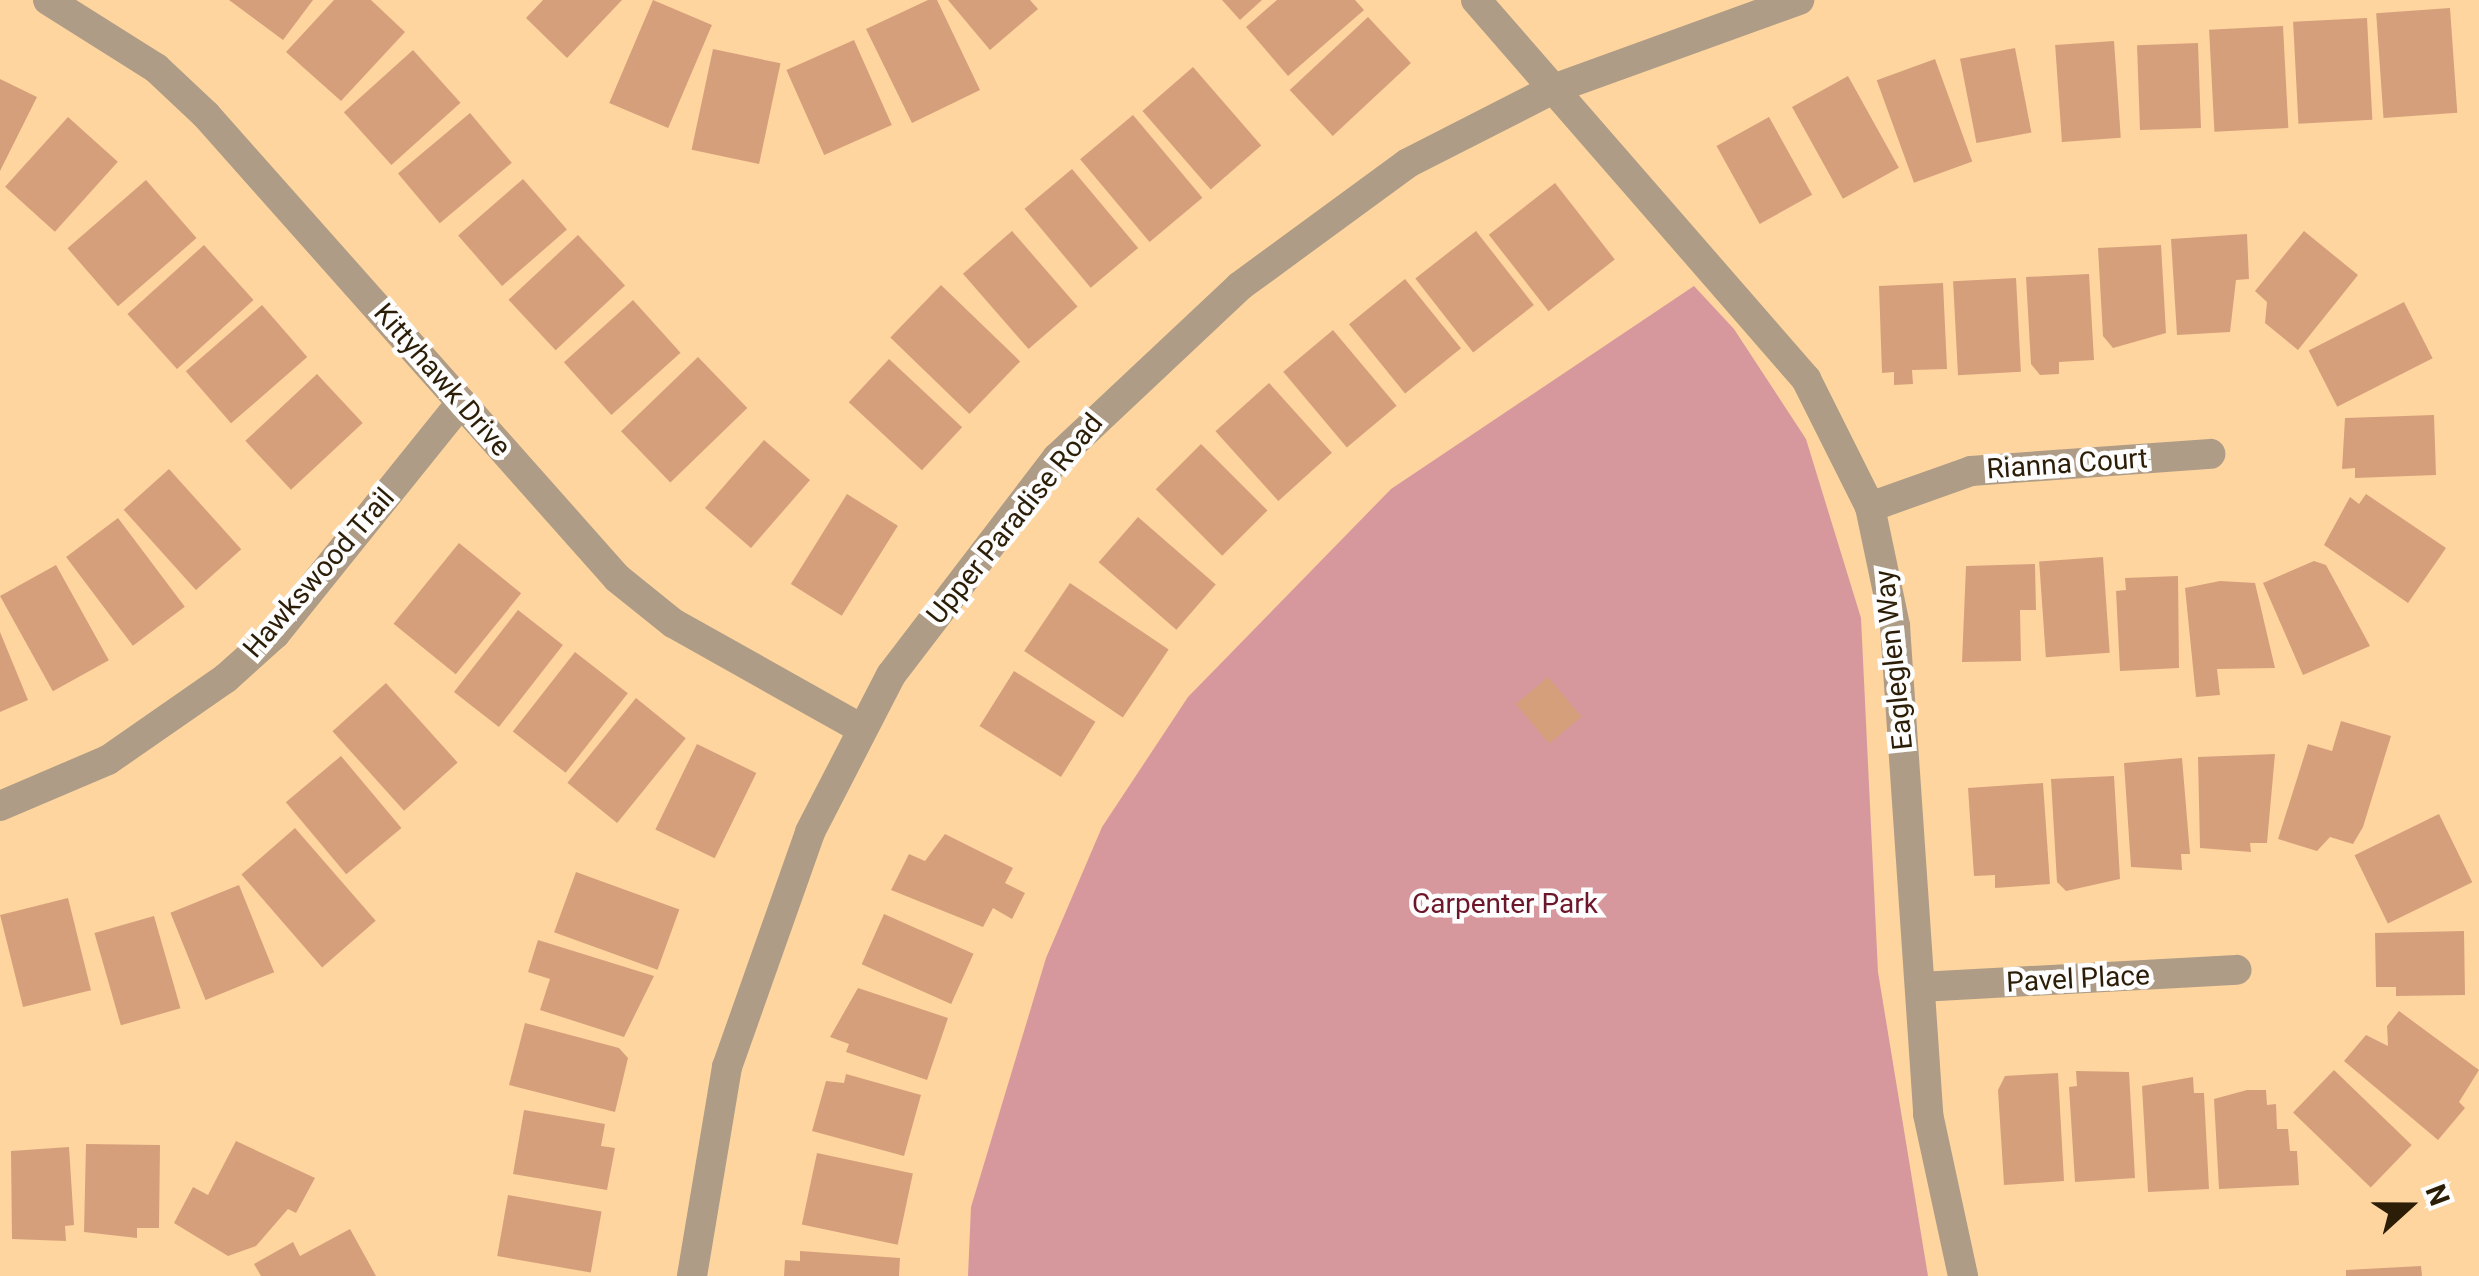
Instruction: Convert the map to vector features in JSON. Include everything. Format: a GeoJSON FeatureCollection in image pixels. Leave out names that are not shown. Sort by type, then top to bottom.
{"type":"FeatureCollection","features":[{"type":"Feature","properties":{"kind":"street","name":"Kittyhawk Drive"},"geometry":{"type":"LineString","coordinates":[[48,0],[156,68],[206,114],[617,578],[672,623],[860,728]]}},
{"type":"Feature","properties":{"kind":"street","name":"Eagleglen Way"},"geometry":{"type":"LineString","coordinates":[[1476,0],[1806,379],[1870,507],[1895,626],[1928,1114],[1963,1276]]}},
{"type":"Feature","properties":{"kind":"street","name":"Upper Paradise Road"},"geometry":{"type":"LineString","coordinates":[[692,1276],[711,1138],[746,1003],[860,728],[1057,458],[1138,373],[1321,221],[1408,163],[1553,88],[1799,0]]}},
{"type":"Feature","properties":{"kind":"street","name":"Hawkswood Trail"},"geometry":{"type":"LineString","coordinates":[[0,806],[124,751],[226,678],[274,634],[462,403]]}},
{"type":"Feature","properties":{"kind":"street","name":"Rianna Court"},"geometry":{"type":"LineString","coordinates":[[1870,507],[1970,471],[2210,454]]}},
{"type":"Feature","properties":{"kind":"street","name":"Pavel Place"},"geometry":{"type":"LineString","coordinates":[[1920,987],[2237,970]]}},
{"type":"Feature","properties":{"kind":"green space","name":"Carpenter Park"},"geometry":{"type":"Polygon","coordinates":[[[1694,286],[1734,329],[1806,439],[1861,618],[1878,972],[1928,1276],[968,1276],[971,1207],[1046,958],[1102,827],[1188,697],[1391,489],[1694,286]]]}},
{"type":"Feature","properties":{"kind":"building"},"geometry":{"type":"Polygon","coordinates":[[[229,0],[313,0],[283,40],[229,0]]]}},
{"type":"Feature","properties":{"kind":"building"},"geometry":{"type":"Polygon","coordinates":[[[334,0],[371,0],[405,32],[341,101],[286,52],[334,0]]]}},
{"type":"Feature","properties":{"kind":"building"},"geometry":{"type":"Polygon","coordinates":[[[543,0],[622,0],[567,58],[526,18],[543,0]]]}},
{"type":"Feature","properties":{"kind":"building"},"geometry":{"type":"Polygon","coordinates":[[[653,0],[712,25],[668,128],[609,103],[653,0]]]}},
{"type":"Feature","properties":{"kind":"building"},"geometry":{"type":"Polygon","coordinates":[[[928,0],[937,0],[980,90],[912,123],[866,29],[928,0]]]}},
{"type":"Feature","properties":{"kind":"building"},"geometry":{"type":"Polygon","coordinates":[[[948,0],[1030,0],[1038,9],[990,50],[948,0]]]}},
{"type":"Feature","properties":{"kind":"building"},"geometry":{"type":"Polygon","coordinates":[[[1222,0],[1262,0],[1240,20],[1222,0]]]}},
{"type":"Feature","properties":{"kind":"building"},"geometry":{"type":"Polygon","coordinates":[[[1277,0],[1355,0],[1364,10],[1288,76],[1246,27],[1277,0]]]}},
{"type":"Feature","properties":{"kind":"building"},"geometry":{"type":"Polygon","coordinates":[[[2450,8],[2457,113],[2384,118],[2376,13],[2450,8]]]}},
{"type":"Feature","properties":{"kind":"building"},"geometry":{"type":"Polygon","coordinates":[[[1368,17],[1411,63],[1333,136],[1290,90],[1368,17]]]}},
{"type":"Feature","properties":{"kind":"building"},"geometry":{"type":"Polygon","coordinates":[[[2367,18],[2372,120],[2298,124],[2293,22],[2367,18]]]}},
{"type":"Feature","properties":{"kind":"building"},"geometry":{"type":"Polygon","coordinates":[[[2283,26],[2288,128],[2214,132],[2209,30],[2283,26]]]}},
{"type":"Feature","properties":{"kind":"building"},"geometry":{"type":"Polygon","coordinates":[[[854,40],[892,125],[824,155],[786,70],[854,40]]]}},
{"type":"Feature","properties":{"kind":"building"},"geometry":{"type":"Polygon","coordinates":[[[2114,41],[2121,138],[2062,142],[2055,45],[2114,41]]]}},
{"type":"Feature","properties":{"kind":"building"},"geometry":{"type":"Polygon","coordinates":[[[2198,43],[2201,128],[2140,130],[2137,45],[2198,43]]]}},
{"type":"Feature","properties":{"kind":"building"},"geometry":{"type":"Polygon","coordinates":[[[2015,48],[2031,132],[1976,143],[1960,59],[2015,48]]]}},
{"type":"Feature","properties":{"kind":"building"},"geometry":{"type":"Polygon","coordinates":[[[713,49],[780,63],[759,164],[692,150],[713,49]]]}},
{"type":"Feature","properties":{"kind":"building"},"geometry":{"type":"Polygon","coordinates":[[[413,50],[461,103],[391,165],[344,112],[413,50]]]}},
{"type":"Feature","properties":{"kind":"building"},"geometry":{"type":"Polygon","coordinates":[[[1935,59],[1972,161],[1914,183],[1877,80],[1935,59]]]}},
{"type":"Feature","properties":{"kind":"building"},"geometry":{"type":"Polygon","coordinates":[[[1193,67],[1261,145],[1211,189],[1142,111],[1193,67]]]}},
{"type":"Feature","properties":{"kind":"building"},"geometry":{"type":"Polygon","coordinates":[[[1848,76],[1899,168],[1843,199],[1792,107],[1848,76]]]}},
{"type":"Feature","properties":{"kind":"building"},"geometry":{"type":"Polygon","coordinates":[[[0,79],[37,97],[0,171],[0,79]]]}},
{"type":"Feature","properties":{"kind":"building"},"geometry":{"type":"Polygon","coordinates":[[[470,113],[512,163],[440,223],[398,173],[470,113]]]}},
{"type":"Feature","properties":{"kind":"building"},"geometry":{"type":"Polygon","coordinates":[[[1133,115],[1202,198],[1150,242],[1080,159],[1133,115]]]}},
{"type":"Feature","properties":{"kind":"building"},"geometry":{"type":"Polygon","coordinates":[[[68,117],[118,162],[55,232],[5,187],[68,117]]]}},
{"type":"Feature","properties":{"kind":"building"},"geometry":{"type":"Polygon","coordinates":[[[1769,117],[1812,195],[1760,224],[1717,146],[1769,117]]]}},
{"type":"Feature","properties":{"kind":"building"},"geometry":{"type":"Polygon","coordinates":[[[1072,169],[1138,248],[1091,288],[1025,209],[1072,169]]]}},
{"type":"Feature","properties":{"kind":"building"},"geometry":{"type":"Polygon","coordinates":[[[523,179],[567,230],[502,286],[458,235],[523,179]]]}},
{"type":"Feature","properties":{"kind":"building"},"geometry":{"type":"Polygon","coordinates":[[[146,180],[197,238],[118,306],[68,248],[146,180]]]}},
{"type":"Feature","properties":{"kind":"building"},"geometry":{"type":"Polygon","coordinates":[[[1555,183],[1615,259],[1549,311],[1489,235],[1555,183]]]}},
{"type":"Feature","properties":{"kind":"building"},"geometry":{"type":"Polygon","coordinates":[[[1012,231],[1078,306],[1029,349],[963,274],[1012,231]]]}},
{"type":"Feature","properties":{"kind":"building"},"geometry":{"type":"Polygon","coordinates":[[[1476,231],[1534,305],[1473,352],[1415,278],[1476,231]]]}},
{"type":"Feature","properties":{"kind":"building"},"geometry":{"type":"Polygon","coordinates":[[[2304,231],[2358,275],[2298,350],[2265,323],[2267,302],[2255,291],[2304,231]]]}},
{"type":"Feature","properties":{"kind":"building"},"geometry":{"type":"Polygon","coordinates":[[[2247,234],[2249,279],[2236,280],[2230,332],[2177,335],[2171,239],[2247,234]]]}},
{"type":"Feature","properties":{"kind":"building"},"geometry":{"type":"Polygon","coordinates":[[[578,235],[625,285],[556,350],[509,300],[578,235]]]}},
{"type":"Feature","properties":{"kind":"building"},"geometry":{"type":"Polygon","coordinates":[[[204,245],[254,300],[177,369],[127,314],[204,245]]]}},
{"type":"Feature","properties":{"kind":"building"},"geometry":{"type":"Polygon","coordinates":[[[2161,245],[2166,333],[2113,348],[2103,336],[2098,248],[2161,245]]]}},
{"type":"Feature","properties":{"kind":"building"},"geometry":{"type":"Polygon","coordinates":[[[2089,274],[2094,360],[2059,362],[2059,374],[2040,375],[2031,364],[2026,277],[2089,274]]]}},
{"type":"Feature","properties":{"kind":"building"},"geometry":{"type":"Polygon","coordinates":[[[2016,278],[2021,372],[1958,375],[1953,281],[2016,278]]]}},
{"type":"Feature","properties":{"kind":"building"},"geometry":{"type":"Polygon","coordinates":[[[1405,279],[1461,348],[1405,393],[1349,324],[1405,279]]]}},
{"type":"Feature","properties":{"kind":"building"},"geometry":{"type":"Polygon","coordinates":[[[1943,283],[1947,369],[1912,370],[1913,384],[1894,385],[1894,372],[1882,373],[1879,286],[1943,283]]]}},
{"type":"Feature","properties":{"kind":"building"},"geometry":{"type":"Polygon","coordinates":[[[941,285],[1020,361],[969,414],[890,338],[941,285]]]}},
{"type":"Feature","properties":{"kind":"building"},"geometry":{"type":"Polygon","coordinates":[[[633,300],[681,353],[611,415],[564,362],[633,300]]]}},
{"type":"Feature","properties":{"kind":"building"},"geometry":{"type":"Polygon","coordinates":[[[2404,302],[2433,358],[2337,407],[2309,351],[2404,302]]]}},
{"type":"Feature","properties":{"kind":"building"},"geometry":{"type":"Polygon","coordinates":[[[262,305],[307,357],[231,423],[186,371],[262,305]]]}},
{"type":"Feature","properties":{"kind":"building"},"geometry":{"type":"Polygon","coordinates":[[[1333,330],[1397,406],[1347,448],[1283,372],[1333,330]]]}},
{"type":"Feature","properties":{"kind":"building"},"geometry":{"type":"Polygon","coordinates":[[[698,357],[747,408],[670,482],[621,431],[698,357]]]}},
{"type":"Feature","properties":{"kind":"building"},"geometry":{"type":"Polygon","coordinates":[[[889,359],[962,427],[922,470],[849,402],[889,359]]]}},
{"type":"Feature","properties":{"kind":"building"},"geometry":{"type":"Polygon","coordinates":[[[317,374],[363,423],[291,490],[245,441],[317,374]]]}},
{"type":"Feature","properties":{"kind":"building"},"geometry":{"type":"Polygon","coordinates":[[[1269,383],[1332,453],[1278,501],[1215,431],[1269,383]]]}},
{"type":"Feature","properties":{"kind":"building"},"geometry":{"type":"Polygon","coordinates":[[[2434,415],[2436,475],[2355,478],[2355,468],[2342,469],[2345,418],[2434,415]]]}},
{"type":"Feature","properties":{"kind":"building"},"geometry":{"type":"Polygon","coordinates":[[[764,440],[810,480],[751,548],[705,508],[764,440]]]}},
{"type":"Feature","properties":{"kind":"building"},"geometry":{"type":"Polygon","coordinates":[[[1201,444],[1267,510],[1222,556],[1156,489],[1201,444]]]}},
{"type":"Feature","properties":{"kind":"building"},"geometry":{"type":"Polygon","coordinates":[[[169,469],[241,549],[196,590],[124,510],[169,469]]]}},
{"type":"Feature","properties":{"kind":"building"},"geometry":{"type":"Polygon","coordinates":[[[847,494],[898,526],[842,616],[791,584],[847,494]]]}},
{"type":"Feature","properties":{"kind":"building"},"geometry":{"type":"Polygon","coordinates":[[[2366,494],[2446,548],[2408,603],[2324,545],[2350,497],[2359,504],[2366,494]]]}},
{"type":"Feature","properties":{"kind":"building"},"geometry":{"type":"Polygon","coordinates":[[[1138,517],[1216,585],[1176,630],[1099,562],[1138,517]]]}},
{"type":"Feature","properties":{"kind":"building"},"geometry":{"type":"Polygon","coordinates":[[[118,518],[185,607],[133,646],[66,557],[118,518]]]}},
{"type":"Feature","properties":{"kind":"building"},"geometry":{"type":"Polygon","coordinates":[[[459,543],[521,593],[456,674],[394,624],[459,543]]]}},
{"type":"Feature","properties":{"kind":"building"},"geometry":{"type":"Polygon","coordinates":[[[2103,557],[2110,653],[2046,657],[2039,561],[2103,557]]]}},
{"type":"Feature","properties":{"kind":"building"},"geometry":{"type":"Polygon","coordinates":[[[2314,561],[2326,565],[2370,646],[2303,675],[2263,583],[2314,561]]]}},
{"type":"Feature","properties":{"kind":"building"},"geometry":{"type":"Polygon","coordinates":[[[2035,564],[2036,610],[2020,610],[2021,661],[1962,662],[1966,566],[2035,564]]]}},
{"type":"Feature","properties":{"kind":"building"},"geometry":{"type":"Polygon","coordinates":[[[56,565],[109,660],[53,691],[0,596],[56,565]]]}},
{"type":"Feature","properties":{"kind":"building"},"geometry":{"type":"Polygon","coordinates":[[[2178,576],[2179,668],[2120,671],[2116,591],[2126,590],[2125,578],[2178,576]]]}},
{"type":"Feature","properties":{"kind":"building"},"geometry":{"type":"Polygon","coordinates":[[[2220,581],[2255,583],[2275,668],[2217,669],[2220,695],[2196,697],[2185,588],[2220,581]]]}},
{"type":"Feature","properties":{"kind":"building"},"geometry":{"type":"Polygon","coordinates":[[[1070,583],[1169,650],[1123,718],[1024,651],[1070,583]]]}},
{"type":"Feature","properties":{"kind":"building"},"geometry":{"type":"Polygon","coordinates":[[[518,610],[563,645],[499,727],[454,692],[518,610]]]}},
{"type":"Feature","properties":{"kind":"building"},"geometry":{"type":"Polygon","coordinates":[[[0,632],[28,700],[0,712],[0,632]]]}},
{"type":"Feature","properties":{"kind":"building"},"geometry":{"type":"Polygon","coordinates":[[[575,652],[628,693],[566,773],[513,732],[575,652]]]}},
{"type":"Feature","properties":{"kind":"building"},"geometry":{"type":"Polygon","coordinates":[[[1014,671],[1095,722],[1061,777],[980,726],[1014,671]]]}},
{"type":"Feature","properties":{"kind":"building"},"geometry":{"type":"Polygon","coordinates":[[[1548,677],[1581,717],[1549,744],[1516,704],[1548,677]]]}},
{"type":"Feature","properties":{"kind":"building"},"geometry":{"type":"Polygon","coordinates":[[[386,683],[458,763],[404,811],[332,731],[386,683]]]}},
{"type":"Feature","properties":{"kind":"building"},"geometry":{"type":"Polygon","coordinates":[[[636,698],[686,738],[617,823],[567,783],[636,698]]]}},
{"type":"Feature","properties":{"kind":"building"},"geometry":{"type":"Polygon","coordinates":[[[2341,721],[2391,736],[2363,827],[2353,844],[2330,837],[2317,851],[2278,839],[2308,744],[2332,751],[2341,721]]]}},
{"type":"Feature","properties":{"kind":"building"},"geometry":{"type":"Polygon","coordinates":[[[697,744],[756,773],[715,858],[655,829],[697,744]]]}},
{"type":"Feature","properties":{"kind":"building"},"geometry":{"type":"Polygon","coordinates":[[[2275,754],[2267,843],[2250,843],[2251,852],[2200,848],[2198,757],[2275,754]]]}},
{"type":"Feature","properties":{"kind":"building"},"geometry":{"type":"Polygon","coordinates":[[[341,756],[401,828],[346,874],[286,802],[341,756]]]}},
{"type":"Feature","properties":{"kind":"building"},"geometry":{"type":"Polygon","coordinates":[[[2182,758],[2190,854],[2181,854],[2182,870],[2131,867],[2124,763],[2182,758]]]}},
{"type":"Feature","properties":{"kind":"building"},"geometry":{"type":"Polygon","coordinates":[[[2114,776],[2120,879],[2066,891],[2057,882],[2051,779],[2114,776]]]}},
{"type":"Feature","properties":{"kind":"building"},"geometry":{"type":"Polygon","coordinates":[[[2043,783],[2050,884],[1995,888],[1995,875],[1974,876],[1968,788],[2043,783]]]}},
{"type":"Feature","properties":{"kind":"building"},"geometry":{"type":"Polygon","coordinates":[[[2439,814],[2472,882],[2388,924],[2355,855],[2439,814]]]}},
{"type":"Feature","properties":{"kind":"building"},"geometry":{"type":"Polygon","coordinates":[[[295,828],[376,921],[322,967],[241,875],[295,828]]]}},
{"type":"Feature","properties":{"kind":"building"},"geometry":{"type":"Polygon","coordinates":[[[945,834],[1013,868],[1005,883],[1025,893],[1012,919],[993,908],[983,927],[891,890],[909,854],[925,861],[945,834]]]}},
{"type":"Feature","properties":{"kind":"building"},"geometry":{"type":"Polygon","coordinates":[[[576,872],[679,910],[657,970],[554,932],[576,872]]]}},
{"type":"Feature","properties":{"kind":"building"},"geometry":{"type":"Polygon","coordinates":[[[239,885],[274,972],[206,1000],[170,913],[239,885]]]}},
{"type":"Feature","properties":{"kind":"building"},"geometry":{"type":"Polygon","coordinates":[[[68,898],[91,990],[23,1007],[0,915],[68,898]]]}},
{"type":"Feature","properties":{"kind":"building"},"geometry":{"type":"Polygon","coordinates":[[[884,914],[974,954],[951,1004],[862,964],[884,914]]]}},
{"type":"Feature","properties":{"kind":"building"},"geometry":{"type":"Polygon","coordinates":[[[154,916],[180,1008],[121,1025],[94,933],[154,916]]]}},
{"type":"Feature","properties":{"kind":"building"},"geometry":{"type":"Polygon","coordinates":[[[2464,931],[2465,995],[2396,996],[2396,987],[2376,987],[2375,933],[2464,931]]]}},
{"type":"Feature","properties":{"kind":"building"},"geometry":{"type":"Polygon","coordinates":[[[538,940],[654,976],[624,1037],[540,1010],[550,979],[528,972],[538,940]]]}},
{"type":"Feature","properties":{"kind":"building"},"geometry":{"type":"Polygon","coordinates":[[[858,988],[948,1018],[927,1080],[846,1052],[849,1044],[830,1037],[858,988]]]}},
{"type":"Feature","properties":{"kind":"building"},"geometry":{"type":"Polygon","coordinates":[[[2399,1011],[2479,1070],[2459,1102],[2465,1108],[2438,1140],[2344,1061],[2366,1035],[2388,1046],[2387,1026],[2399,1011]]]}},
{"type":"Feature","properties":{"kind":"building"},"geometry":{"type":"Polygon","coordinates":[[[525,1023],[619,1048],[628,1058],[615,1112],[509,1085],[525,1023]]]}},
{"type":"Feature","properties":{"kind":"building"},"geometry":{"type":"Polygon","coordinates":[[[2334,1070],[2412,1145],[2371,1187],[2293,1112],[2334,1070]]]}},
{"type":"Feature","properties":{"kind":"building"},"geometry":{"type":"Polygon","coordinates":[[[2076,1071],[2129,1072],[2135,1178],[2075,1182],[2069,1087],[2077,1086],[2076,1071]]]}},
{"type":"Feature","properties":{"kind":"building"},"geometry":{"type":"Polygon","coordinates":[[[2058,1073],[2064,1181],[2004,1185],[1998,1090],[2005,1076],[2058,1073]]]}},
{"type":"Feature","properties":{"kind":"building"},"geometry":{"type":"Polygon","coordinates":[[[846,1074],[921,1095],[904,1156],[812,1131],[826,1081],[844,1083],[846,1074]]]}},
{"type":"Feature","properties":{"kind":"building"},"geometry":{"type":"Polygon","coordinates":[[[2193,1077],[2194,1093],[2204,1093],[2209,1189],[2148,1192],[2142,1086],[2193,1077]]]}},
{"type":"Feature","properties":{"kind":"building"},"geometry":{"type":"Polygon","coordinates":[[[2247,1090],[2266,1090],[2267,1105],[2276,1104],[2277,1129],[2288,1129],[2290,1151],[2297,1151],[2299,1185],[2219,1189],[2214,1099],[2247,1090]]]}},
{"type":"Feature","properties":{"kind":"building"},"geometry":{"type":"Polygon","coordinates":[[[524,1110],[605,1124],[601,1146],[615,1148],[607,1190],[513,1174],[524,1110]]]}},
{"type":"Feature","properties":{"kind":"building"},"geometry":{"type":"Polygon","coordinates":[[[236,1141],[315,1178],[296,1213],[288,1209],[256,1246],[228,1256],[174,1223],[193,1187],[208,1195],[236,1141]]]}},
{"type":"Feature","properties":{"kind":"building"},"geometry":{"type":"Polygon","coordinates":[[[86,1144],[160,1145],[159,1228],[137,1228],[137,1238],[84,1232],[86,1144]]]}},
{"type":"Feature","properties":{"kind":"building"},"geometry":{"type":"Polygon","coordinates":[[[69,1147],[74,1225],[65,1226],[66,1241],[12,1239],[11,1151],[69,1147]]]}},
{"type":"Feature","properties":{"kind":"building"},"geometry":{"type":"Polygon","coordinates":[[[817,1153],[913,1173],[898,1245],[802,1224],[817,1153]]]}},
{"type":"Feature","properties":{"kind":"building"},"geometry":{"type":"Polygon","coordinates":[[[508,1195],[602,1211],[591,1273],[497,1256],[508,1195]]]}},
{"type":"Feature","properties":{"kind":"building"},"geometry":{"type":"Polygon","coordinates":[[[350,1229],[376,1276],[261,1276],[254,1264],[293,1242],[300,1256],[350,1229]]]}},
{"type":"Feature","properties":{"kind":"building"},"geometry":{"type":"Polygon","coordinates":[[[800,1251],[900,1258],[899,1276],[784,1276],[785,1260],[800,1261],[800,1251]]]}},
{"type":"Feature","properties":{"kind":"building"},"geometry":{"type":"Polygon","coordinates":[[[2421,1266],[2422,1276],[2346,1276],[2346,1270],[2421,1266]]]}}]}
